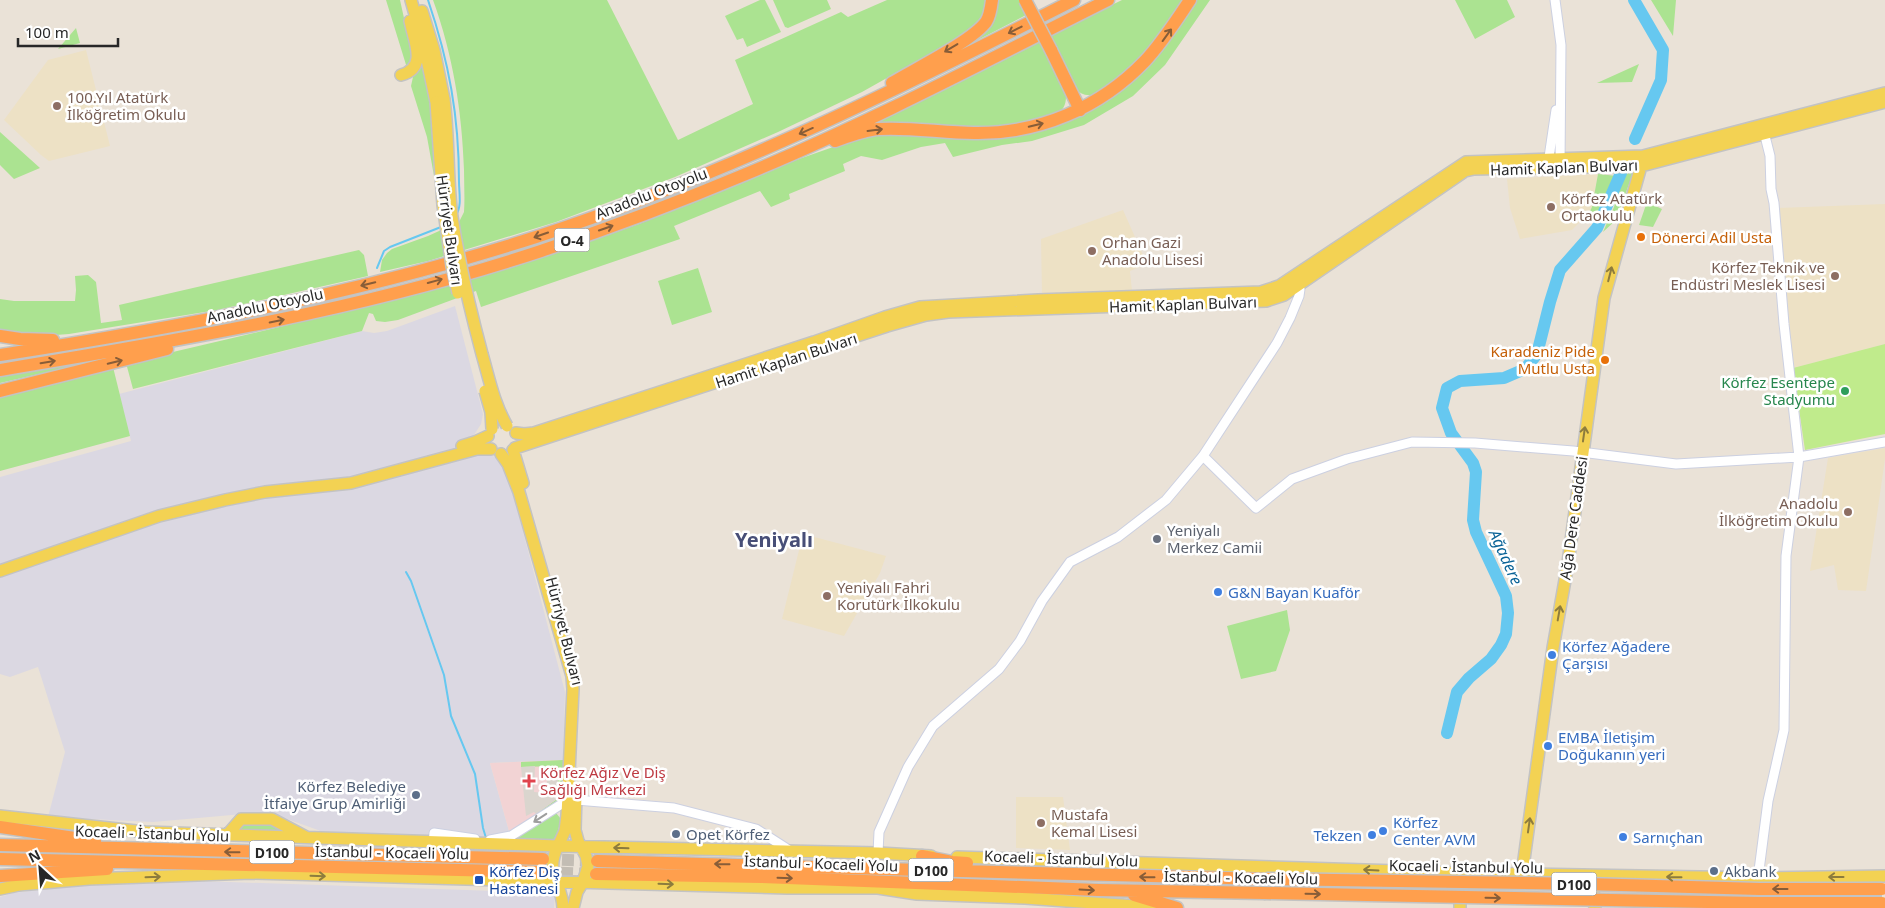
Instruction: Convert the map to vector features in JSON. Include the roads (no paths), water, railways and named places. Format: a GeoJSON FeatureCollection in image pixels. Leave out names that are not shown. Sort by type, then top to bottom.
{"type":"FeatureCollection","features":[{"type":"Feature","properties":{"kind":"highway"},"geometry":{"type":"LineString","coordinates":[[824,123],[972,35],[986,21],[990,13],[992,0]]}},
{"type":"Feature","properties":{"kind":"highway"},"geometry":{"type":"LineString","coordinates":[[1025,0],[1080,110]]}},
{"type":"Feature","properties":{"kind":"highway","name":"Anadolu Otoyolu"},"geometry":{"type":"LineString","coordinates":[[0,355],[215,318],[288,303],[479,254],[537,237],[739,161],[824,123],[1074,0]]}},
{"type":"Feature","properties":{"kind":"highway","name":"Anadolu Otoyolu"},"geometry":{"type":"LineString","coordinates":[[0,370],[250,326],[400,291],[541,251],[637,217],[778,160],[906,100],[1108,0]]}},
{"type":"Feature","properties":{"kind":"highway"},"geometry":{"type":"LineString","coordinates":[[778,160],[867,131],[892,129],[973,133],[999,132],[1044,123],[1080,110],[1117,86],[1145,61],[1159,45],[1190,0]]}},
{"type":"Feature","properties":{"kind":"highway"},"geometry":{"type":"LineString","coordinates":[[0,391],[173,348],[250,326]]}},
{"type":"Feature","properties":{"kind":"highway"},"geometry":{"type":"LineString","coordinates":[[0,336],[20,340],[43,341],[150,329]]}},
{"type":"Feature","properties":{"kind":"highway"},"geometry":{"type":"LineString","coordinates":[[0,827],[177,851]]}},
{"type":"Feature","properties":{"kind":"highway","name":"Kocaeli - İstanbul Yolu"},"geometry":{"type":"LineString","coordinates":[[0,845],[543,866]]}},
{"type":"Feature","properties":{"kind":"highway"},"geometry":{"type":"LineString","coordinates":[[922,856],[952,862],[1066,869],[1104,876]]}},
{"type":"Feature","properties":{"kind":"highway","name":"İstanbul - Kocaeli Yolu"},"geometry":{"type":"LineString","coordinates":[[0,859],[184,864],[543,866]]}},
{"type":"Feature","properties":{"kind":"highway"},"geometry":{"type":"LineString","coordinates":[[0,876],[72,872],[158,863]]}},
{"type":"Feature","properties":{"kind":"highway","name":"Kocaeli - İstanbul Yolu"},"geometry":{"type":"LineString","coordinates":[[596,868],[825,866],[1104,876],[1883,890]]}},
{"type":"Feature","properties":{"kind":"highway","name":"İstanbul - Kocaeli Yolu"},"geometry":{"type":"LineString","coordinates":[[596,868],[761,877],[1120,891],[1757,903],[1884,903]]}},
{"type":"Feature","properties":{"kind":"highway"},"geometry":{"type":"LineString","coordinates":[[878,888],[1011,891],[1062,889]]}},
{"type":"Feature","properties":{"kind":"highway"},"geometry":{"type":"LineString","coordinates":[[1120,891],[1177,908]]}},
{"type":"Feature","properties":{"kind":"main road"},"geometry":{"type":"LineString","coordinates":[[401,74],[412,71],[416,67],[418,60],[407,0]]}},
{"type":"Feature","properties":{"kind":"main road","name":"Hürriyet Bulvarı"},"geometry":{"type":"LineString","coordinates":[[411,0],[448,134],[450,190],[464,284],[493,394],[502,418],[512,429]]}},
{"type":"Feature","properties":{"kind":"main road","name":"Hürriyet Bulvarı"},"geometry":{"type":"LineString","coordinates":[[419,0],[434,50],[440,100],[443,205],[452,266],[489,407],[490,433]]}},
{"type":"Feature","properties":{"kind":"main road","name":"Hamit Kaplan Bulvarı"},"geometry":{"type":"LineString","coordinates":[[514,449],[887,326],[926,315],[948,312],[1120,305],[1258,302],[1280,297],[1296,280],[1466,162],[1641,166],[1885,94]]}},
{"type":"Feature","properties":{"kind":"main road","name":"Hamit Kaplan Bulvarı"},"geometry":{"type":"LineString","coordinates":[[1554,164],[1643,156],[1885,102]]}},
{"type":"Feature","properties":{"kind":"main road","name":"Ağa Dere Caddesi"},"geometry":{"type":"LineString","coordinates":[[1522,874],[1553,648],[1568,563],[1604,298],[1641,166]]}},
{"type":"Feature","properties":{"kind":"main road","name":"Hamit Kaplan Bulvarı"},"geometry":{"type":"LineString","coordinates":[[512,429],[524,434],[534,433],[920,307],[1116,297],[1253,293],[1275,288],[1296,280]]}},
{"type":"Feature","properties":{"kind":"main road"},"geometry":{"type":"LineString","coordinates":[[0,563],[157,509],[251,487],[349,476],[475,442],[498,426],[512,429],[517,441],[514,449],[509,453],[478,449],[351,483],[274,491],[225,500],[154,518],[0,571]]}},
{"type":"Feature","properties":{"kind":"main road"},"geometry":{"type":"LineString","coordinates":[[490,433],[488,445],[496,452]]}},
{"type":"Feature","properties":{"kind":"main road","name":"Hürriyet Bulvarı"},"geometry":{"type":"LineString","coordinates":[[514,449],[541,537],[579,675],[580,688],[572,800],[566,831],[552,863],[561,891],[563,908]]}},
{"type":"Feature","properties":{"kind":"main road","name":"Hürriyet Bulvarı"},"geometry":{"type":"LineString","coordinates":[[496,452],[508,464],[519,492],[572,676],[572,800],[575,830],[586,856],[588,866],[583,882],[577,892],[573,908]]}},
{"type":"Feature","properties":{"kind":"main road"},"geometry":{"type":"LineString","coordinates":[[0,816],[165,833],[227,836],[433,838],[581,847],[878,853],[1460,873],[1758,878],[1885,876]]}},
{"type":"Feature","properties":{"kind":"main road"},"geometry":{"type":"LineString","coordinates":[[227,836],[241,819],[268,819],[277,821],[308,838]]}},
{"type":"Feature","properties":{"kind":"main road"},"geometry":{"type":"LineString","coordinates":[[0,821],[152,839],[160,838],[165,833]]}},
{"type":"Feature","properties":{"kind":"main road"},"geometry":{"type":"LineString","coordinates":[[89,879],[158,863]]}},
{"type":"Feature","properties":{"kind":"main road"},"geometry":{"type":"LineString","coordinates":[[184,864],[251,873]]}},
{"type":"Feature","properties":{"kind":"main road"},"geometry":{"type":"LineString","coordinates":[[0,889],[19,885],[89,879],[251,873],[787,888],[878,888],[918,894],[1025,898],[1163,908]]}},
{"type":"Feature","properties":{"kind":"main road"},"geometry":{"type":"LineString","coordinates":[[1460,873],[1460,908]]}},
{"type":"Feature","properties":{"kind":"main road"},"geometry":{"type":"LineString","coordinates":[[1591,908],[1593,876]]}},
{"type":"Feature","properties":{"kind":"main road"},"geometry":{"type":"LineString","coordinates":[[1593,876],[1595,908]]}},
{"type":"Feature","properties":{"kind":"street"},"geometry":{"type":"LineString","coordinates":[[1554,164],[1560,85],[1560,33],[1555,0]]}},
{"type":"Feature","properties":{"kind":"street"},"geometry":{"type":"LineString","coordinates":[[1758,878],[1768,801],[1784,730],[1786,556],[1799,457],[1771,189],[1771,163],[1763,130]]}},
{"type":"Feature","properties":{"kind":"street"},"geometry":{"type":"LineString","coordinates":[[878,853],[879,832],[908,767],[933,726],[999,669],[1020,641],[1042,601],[1070,562],[1118,538],[1166,500],[1203,456],[1277,343],[1296,306],[1299,296],[1296,280]]}},
{"type":"Feature","properties":{"kind":"street"},"geometry":{"type":"LineString","coordinates":[[1203,456],[1256,508],[1292,479],[1347,459],[1412,442],[1476,443],[1582,452],[1676,464],[1799,457],[1885,442]]}},
{"type":"Feature","properties":{"kind":"street"},"geometry":{"type":"LineString","coordinates":[[433,838],[499,839],[519,832],[572,800],[674,808],[756,829],[792,852]]}},
{"type":"Feature","properties":{"kind":"waterway"},"geometry":{"type":"LineString","coordinates":[[428,0],[442,45],[455,112],[460,199],[456,215]]}},
{"type":"Feature","properties":{"kind":"waterway","name":"Ağadere"},"geometry":{"type":"LineString","coordinates":[[1634,0],[1663,50],[1661,80],[1635,139]]}},
{"type":"Feature","properties":{"kind":"waterway","name":"Ağadere"},"geometry":{"type":"LineString","coordinates":[[1447,733],[1457,692],[1469,678],[1491,659],[1501,645],[1506,634],[1508,613],[1506,596],[1476,532],[1473,520],[1476,472],[1473,463],[1451,433],[1442,408],[1447,388],[1460,381],[1504,378],[1525,369],[1537,354],[1560,270],[1597,228],[1621,173]]}},
{"type":"Feature","properties":{"kind":"waterway"},"geometry":{"type":"LineString","coordinates":[[377,268],[384,251],[390,247],[441,227]]}},
{"type":"Feature","properties":{"kind":"waterway"},"geometry":{"type":"LineString","coordinates":[[406,572],[411,581],[444,675],[451,716],[475,774],[486,838]]}},
{"type":"Feature","properties":{"kind":"tunnel"},"geometry":{"type":"LineString","coordinates":[[544,859],[597,861]]}},
{"type":"Feature","properties":{"kind":"tunnel"},"geometry":{"type":"LineString","coordinates":[[543,872],[595,874]]}},
{"type":"Feature","properties":{"kind":"place","name":"100.Yıl Atatürk İlköğretim Okulu"},"geometry":{"type":"Point","coordinates":[57,106]}},
{"type":"Feature","properties":{"kind":"place","name":"Körfez Atatürk Ortaokulu"},"geometry":{"type":"Point","coordinates":[1551,207]}},
{"type":"Feature","properties":{"kind":"place","name":"Dönerci Adil Usta"},"geometry":{"type":"Point","coordinates":[1641,237]}},
{"type":"Feature","properties":{"kind":"place","name":"Orhan Gazi Anadolu Lisesi"},"geometry":{"type":"Point","coordinates":[1092,251]}},
{"type":"Feature","properties":{"kind":"place","name":"Körfez Teknik ve Endüstri Meslek Lisesi"},"geometry":{"type":"Point","coordinates":[1835,276]}},
{"type":"Feature","properties":{"kind":"place","name":"Karadeniz Pide Mutlu Usta"},"geometry":{"type":"Point","coordinates":[1605,360]}},
{"type":"Feature","properties":{"kind":"place","name":"Körfez Esentepe Stadyumu"},"geometry":{"type":"Point","coordinates":[1845,391]}},
{"type":"Feature","properties":{"kind":"place","name":"Anadolu İlköğretim Okulu"},"geometry":{"type":"Point","coordinates":[1848,512]}},
{"type":"Feature","properties":{"kind":"place","name":"Yeniyalı Merkez Camii"},"geometry":{"type":"Point","coordinates":[1157,539]}},
{"type":"Feature","properties":{"kind":"place","name":"G&N Bayan Kuaför"},"geometry":{"type":"Point","coordinates":[1218,592]}},
{"type":"Feature","properties":{"kind":"place","name":"Yeniyalı Fahri Korutürk İlkokulu"},"geometry":{"type":"Point","coordinates":[827,596]}},
{"type":"Feature","properties":{"kind":"place","name":"Körfez Ağadere Çarşısı"},"geometry":{"type":"Point","coordinates":[1552,655]}},
{"type":"Feature","properties":{"kind":"place","name":"EMBA İletişim Doğukanın yeri"},"geometry":{"type":"Point","coordinates":[1548,746]}},
{"type":"Feature","properties":{"kind":"place","name":"Körfez Ağız Ve Diş Sağlığı Merkezi"},"geometry":{"type":"Point","coordinates":[529,781]}},
{"type":"Feature","properties":{"kind":"place","name":"Körfez Belediye İtfaiye Grup Amirliği"},"geometry":{"type":"Point","coordinates":[416,795]}},
{"type":"Feature","properties":{"kind":"place","name":"Mustafa Kemal Lisesi"},"geometry":{"type":"Point","coordinates":[1041,823]}},
{"type":"Feature","properties":{"kind":"place","name":"Körfez Center AVM"},"geometry":{"type":"Point","coordinates":[1383,831]}},
{"type":"Feature","properties":{"kind":"place","name":"Opet Körfez"},"geometry":{"type":"Point","coordinates":[676,834]}},
{"type":"Feature","properties":{"kind":"place","name":"Tekzen"},"geometry":{"type":"Point","coordinates":[1372,835]}},
{"type":"Feature","properties":{"kind":"place","name":"Sarnıçhan"},"geometry":{"type":"Point","coordinates":[1623,837]}},
{"type":"Feature","properties":{"kind":"place","name":"Akbank"},"geometry":{"type":"Point","coordinates":[1714,871]}},
{"type":"Feature","properties":{"kind":"place","name":"Körfez Diş Hastanesi"},"geometry":{"type":"Point","coordinates":[479,880]}},
{"type":"Feature","properties":{"kind":"district","name":"Yeniyalı"},"geometry":{"type":"Point","coordinates":[774,539]}}]}
